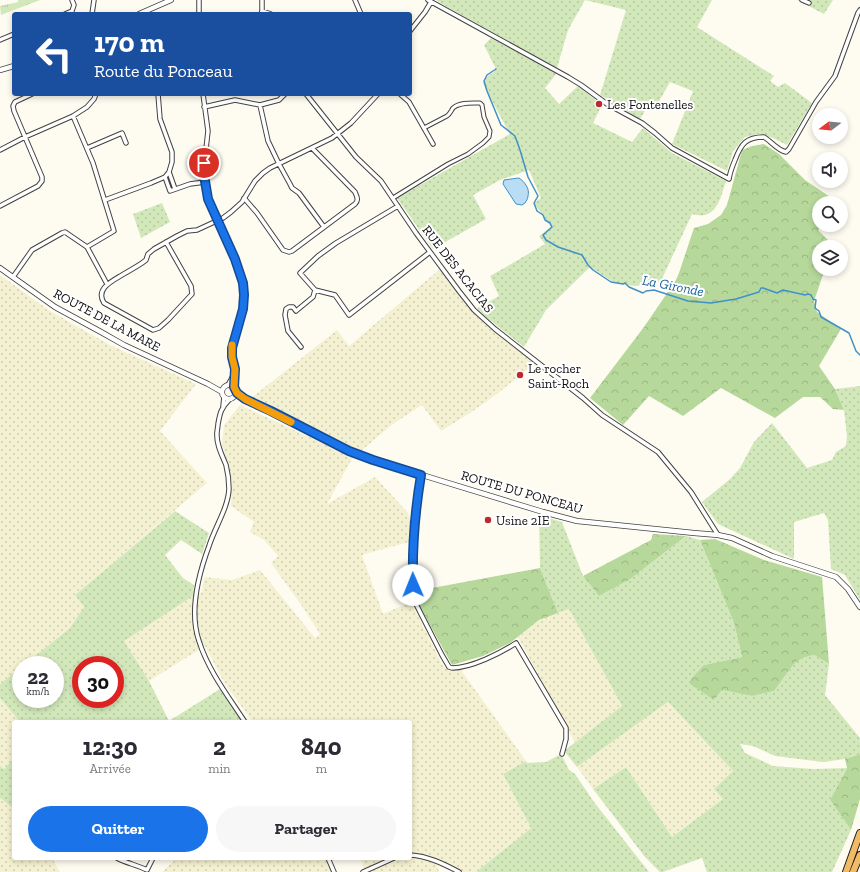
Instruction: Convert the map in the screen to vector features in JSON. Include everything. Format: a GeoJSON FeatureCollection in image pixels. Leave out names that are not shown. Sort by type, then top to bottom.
{"type":"FeatureCollection","features":[{"type":"Feature","properties":{"kind":"highway"},"geometry":{"type":"LineString","coordinates":[[846,872],[860,832]]}},
{"type":"Feature","properties":{"kind":"highway"},"geometry":{"type":"LineString","coordinates":[[853,872],[860,855]]}},
{"type":"Feature","properties":{"kind":"street"},"geometry":{"type":"LineString","coordinates":[[72,0],[74,5],[72,12]]}},
{"type":"Feature","properties":{"kind":"street"},"geometry":{"type":"LineString","coordinates":[[92,12],[94,0]]}},
{"type":"Feature","properties":{"kind":"street"},"geometry":{"type":"LineString","coordinates":[[144,12],[171,0]]}},
{"type":"Feature","properties":{"kind":"street"},"geometry":{"type":"LineString","coordinates":[[199,0],[199,12]]}},
{"type":"Feature","properties":{"kind":"street"},"geometry":{"type":"LineString","coordinates":[[262,0],[262,12]]}},
{"type":"Feature","properties":{"kind":"street"},"geometry":{"type":"LineString","coordinates":[[355,0],[360,12]]}},
{"type":"Feature","properties":{"kind":"street"},"geometry":{"type":"LineString","coordinates":[[802,0],[809,3]]}},
{"type":"Feature","properties":{"kind":"street"},"geometry":{"type":"LineString","coordinates":[[412,29],[425,12],[429,1],[581,85],[606,104],[642,123],[672,148],[729,179],[738,152],[743,144],[748,140],[764,137],[783,152],[790,149],[816,102],[835,76],[860,10]]}},
{"type":"Feature","properties":{"kind":"street"},"geometry":{"type":"LineString","coordinates":[[0,40],[12,35]]}},
{"type":"Feature","properties":{"kind":"street"},"geometry":{"type":"LineString","coordinates":[[0,70],[12,67]]}},
{"type":"Feature","properties":{"kind":"street"},"geometry":{"type":"LineString","coordinates":[[0,206],[38,186],[42,181],[41,174],[13,106],[15,102],[28,96]]}},
{"type":"Feature","properties":{"kind":"street"},"geometry":{"type":"LineString","coordinates":[[0,150],[25,136],[73,116],[87,107],[95,96]]}},
{"type":"Feature","properties":{"kind":"street"},"geometry":{"type":"LineString","coordinates":[[105,200],[165,177],[169,172],[172,162],[172,152],[160,119],[158,96]]}},
{"type":"Feature","properties":{"kind":"street"},"geometry":{"type":"LineString","coordinates":[[203,96],[208,131],[204,163],[208,199],[235,259],[243,283],[244,295],[243,309],[232,348],[232,357],[235,369],[234,387],[237,393],[234,398],[229,400],[223,407],[220,413],[217,434],[228,475],[229,489],[227,502],[209,545],[202,568],[195,602],[195,619],[198,640],[210,667],[244,720]]}},
{"type":"Feature","properties":{"kind":"street"},"geometry":{"type":"LineString","coordinates":[[204,106],[235,100],[260,105],[279,100],[283,96]]}},
{"type":"Feature","properties":{"kind":"street","name":"RUE DES ACACIAS"},"geometry":{"type":"LineString","coordinates":[[308,96],[356,157],[381,181],[416,233],[474,310],[484,320],[583,398],[602,415],[658,452],[691,492],[718,535]]}},
{"type":"Feature","properties":{"kind":"street"},"geometry":{"type":"LineString","coordinates":[[166,242],[192,286],[192,294],[168,320],[156,330],[150,329],[104,303],[101,295],[107,284],[142,263],[146,260],[148,254],[166,242],[187,231],[197,230],[231,212],[244,198],[254,181],[270,168],[332,138],[351,123],[376,96]]}},
{"type":"Feature","properties":{"kind":"street"},"geometry":{"type":"LineString","coordinates":[[402,96],[409,102],[433,144]]}},
{"type":"Feature","properties":{"kind":"street"},"geometry":{"type":"LineString","coordinates":[[393,198],[448,164],[468,154],[489,137],[490,131],[484,117],[482,105],[480,103],[464,104],[454,107],[450,114],[424,128]]}},
{"type":"Feature","properties":{"kind":"street"},"geometry":{"type":"LineString","coordinates":[[260,105],[268,140],[279,164],[292,188],[299,193],[324,227]]}},
{"type":"Feature","properties":{"kind":"street"},"geometry":{"type":"LineString","coordinates":[[73,116],[96,171],[114,231],[87,247]]}},
{"type":"Feature","properties":{"kind":"street"},"geometry":{"type":"LineString","coordinates":[[87,148],[122,133],[126,143]]}},
{"type":"Feature","properties":{"kind":"street"},"geometry":{"type":"LineString","coordinates":[[244,198],[257,213],[283,250],[285,252],[292,251],[357,201],[355,192],[312,148]]}},
{"type":"Feature","properties":{"kind":"street"},"geometry":{"type":"LineString","coordinates":[[169,172],[176,189]]}},
{"type":"Feature","properties":{"kind":"street"},"geometry":{"type":"LineString","coordinates":[[165,177],[170,191],[190,184],[205,182]]}},
{"type":"Feature","properties":{"kind":"street"},"geometry":{"type":"LineString","coordinates":[[398,206],[336,243],[318,256],[300,273],[315,290],[335,294],[350,315],[430,252]]}},
{"type":"Feature","properties":{"kind":"street"},"geometry":{"type":"LineString","coordinates":[[13,277],[32,250],[65,232],[87,247],[107,284]]}},
{"type":"Feature","properties":{"kind":"street","name":"ROUTE DE LA MARE"},"geometry":{"type":"LineString","coordinates":[[0,268],[55,307],[124,345],[224,390]]}},
{"type":"Feature","properties":{"kind":"street"},"geometry":{"type":"LineString","coordinates":[[301,347],[288,331],[285,315],[286,309],[293,307],[296,311],[313,297],[315,290]]}},
{"type":"Feature","properties":{"kind":"street"},"geometry":{"type":"LineString","coordinates":[[223,407],[224,390],[235,374]]}},
{"type":"Feature","properties":{"kind":"street"},"geometry":{"type":"LineString","coordinates":[[224,390],[234,387]]}},
{"type":"Feature","properties":{"kind":"street"},"geometry":{"type":"LineString","coordinates":[[224,390],[229,400]]}},
{"type":"Feature","properties":{"kind":"street","name":"ROUTE DU PONCEAU"},"geometry":{"type":"LineString","coordinates":[[237,393],[245,399],[349,451],[373,460],[543,512],[577,521],[718,535],[732,538],[780,558],[836,577],[848,589],[860,606]]}},
{"type":"Feature","properties":{"kind":"street","name":"ROUTE DU PONCEAU"},"geometry":{"type":"LineString","coordinates":[[234,398],[245,399]]}},
{"type":"Feature","properties":{"kind":"street"},"geometry":{"type":"LineString","coordinates":[[421,475],[413,554],[414,595],[416,604],[421,614],[449,667],[452,668],[484,660],[503,652],[516,643],[566,728],[566,739],[562,754]]}},
{"type":"Feature","properties":{"kind":"street"},"geometry":{"type":"LineString","coordinates":[[412,856],[434,860],[459,872]]}},
{"type":"Feature","properties":{"kind":"street"},"geometry":{"type":"LineString","coordinates":[[122,860],[147,870],[151,860]]}},
{"type":"Feature","properties":{"kind":"street"},"geometry":{"type":"LineString","coordinates":[[329,860],[334,872]]}},
{"type":"Feature","properties":{"kind":"street"},"geometry":{"type":"LineString","coordinates":[[363,872],[390,860]]}},
{"type":"Feature","properties":{"kind":"shaded area"},"geometry":{"type":"Polygon","coordinates":[[[440,269],[480,319],[535,363],[497,394],[470,413],[441,431],[422,405],[393,424],[361,451],[251,398],[337,330],[349,346],[440,269]]]}},
{"type":"Feature","properties":{"kind":"shaded area"},"geometry":{"type":"Polygon","coordinates":[[[0,275],[50,311],[110,345],[196,384],[160,431],[207,483],[75,595],[84,607],[70,628],[35,656],[12,656],[12,674],[0,684],[0,275]]]}},
{"type":"Feature","properties":{"kind":"shaded area"},"geometry":{"type":"Polygon","coordinates":[[[240,405],[353,457],[327,504],[375,477],[408,513],[413,526],[412,541],[362,555],[383,614],[411,602],[444,668],[461,670],[526,761],[503,774],[531,828],[476,872],[457,872],[437,866],[439,872],[359,872],[364,869],[361,860],[412,860],[412,720],[252,720],[225,684],[205,646],[149,681],[123,641],[193,596],[202,592],[204,577],[232,580],[260,570],[315,638],[320,634],[271,563],[278,556],[264,540],[250,532],[254,522],[231,506],[232,480],[222,444],[224,425],[240,405]]]}},
{"type":"Feature","properties":{"kind":"shaded area"},"geometry":{"type":"Polygon","coordinates":[[[569,609],[622,706],[575,743],[518,637],[539,620],[569,609]]]}},
{"type":"Feature","properties":{"kind":"shaded area"},"geometry":{"type":"Polygon","coordinates":[[[0,698],[18,720],[12,720],[12,760],[4,769],[0,766],[0,698]]]}},
{"type":"Feature","properties":{"kind":"shaded area"},"geometry":{"type":"Polygon","coordinates":[[[668,702],[733,771],[724,799],[672,837],[626,767],[593,789],[577,767],[668,702]]]}},
{"type":"Feature","properties":{"kind":"shaded area"},"geometry":{"type":"Polygon","coordinates":[[[0,798],[12,807],[12,860],[53,860],[60,872],[0,872],[0,798]]]}},
{"type":"Feature","properties":{"kind":"shaded area"},"geometry":{"type":"Polygon","coordinates":[[[175,860],[326,860],[331,872],[206,871],[162,872],[175,860]]]}},
{"type":"Feature","properties":{"kind":"green space"},"geometry":{"type":"Polygon","coordinates":[[[18,0],[40,0],[1,15],[0,6],[18,2],[18,0]]]}},
{"type":"Feature","properties":{"kind":"green space"},"geometry":{"type":"Polygon","coordinates":[[[437,0],[585,0],[568,30],[557,68],[494,34],[437,0]]]}},
{"type":"Feature","properties":{"kind":"green space"},"geometry":{"type":"Polygon","coordinates":[[[585,0],[712,0],[697,27],[774,76],[770,81],[778,87],[785,83],[812,103],[787,145],[773,138],[759,134],[745,137],[733,151],[727,171],[672,144],[693,91],[670,82],[658,103],[651,101],[640,119],[600,95],[626,10],[585,0]]]}},
{"type":"Feature","properties":{"kind":"green space"},"geometry":{"type":"Polygon","coordinates":[[[797,0],[833,0],[824,14],[797,0]]]}},
{"type":"Feature","properties":{"kind":"green space"},"geometry":{"type":"Polygon","coordinates":[[[491,38],[557,73],[545,88],[559,104],[578,86],[602,105],[593,123],[632,142],[643,128],[672,153],[726,181],[717,206],[714,210],[705,215],[692,214],[661,281],[635,286],[615,283],[590,267],[546,310],[524,347],[477,308],[499,296],[490,276],[545,244],[539,236],[551,227],[534,203],[541,198],[529,170],[500,180],[473,195],[486,219],[433,249],[397,198],[510,134],[483,83],[488,76],[495,71],[495,67],[484,45],[491,38]]]}},
{"type":"Feature","properties":{"kind":"green space"},"geometry":{"type":"Polygon","coordinates":[[[764,144],[779,154],[805,180],[812,185],[812,188],[817,188],[829,196],[812,196],[812,232],[820,232],[828,240],[812,240],[812,276],[823,276],[814,301],[817,312],[841,329],[819,366],[835,389],[844,410],[833,409],[820,397],[803,397],[775,418],[721,388],[683,416],[649,396],[623,425],[590,398],[644,327],[676,280],[694,228],[708,224],[721,215],[727,205],[742,150],[752,146],[764,144]]]}},
{"type":"Feature","properties":{"kind":"green space"},"geometry":{"type":"Polygon","coordinates":[[[162,203],[170,222],[141,238],[133,214],[162,203]]]}},
{"type":"Feature","properties":{"kind":"green space"},"geometry":{"type":"Polygon","coordinates":[[[860,386],[860,600],[845,575],[831,569],[828,520],[824,513],[794,522],[794,559],[718,524],[702,502],[730,479],[740,468],[754,442],[772,423],[807,468],[832,460],[836,452],[846,446],[847,436],[844,410],[835,389],[860,386]]]}},
{"type":"Feature","properties":{"kind":"green space"},"geometry":{"type":"Polygon","coordinates":[[[175,511],[209,533],[202,554],[181,540],[165,555],[183,578],[194,585],[193,596],[124,641],[149,681],[168,720],[18,720],[0,698],[0,684],[12,674],[12,708],[64,708],[64,656],[35,656],[70,628],[84,607],[75,595],[175,511]]]}},
{"type":"Feature","properties":{"kind":"green space"},"geometry":{"type":"Polygon","coordinates":[[[539,515],[562,522],[583,576],[599,596],[629,580],[686,536],[700,540],[734,623],[742,657],[704,665],[714,700],[722,690],[752,696],[774,691],[793,665],[802,658],[814,655],[829,664],[825,695],[860,738],[860,754],[845,759],[823,762],[775,756],[753,746],[740,744],[745,753],[773,766],[813,769],[847,768],[830,800],[851,830],[832,872],[707,872],[702,858],[660,872],[645,857],[593,789],[626,767],[672,837],[723,799],[714,789],[733,771],[668,702],[577,767],[564,751],[622,706],[569,609],[558,613],[540,568],[539,515]]]}},
{"type":"Feature","properties":{"kind":"green space"},"geometry":{"type":"Polygon","coordinates":[[[653,534],[686,536],[629,580],[599,596],[583,576],[651,540],[653,534]]]}},
{"type":"Feature","properties":{"kind":"green space"},"geometry":{"type":"Polygon","coordinates":[[[715,539],[764,560],[822,577],[829,664],[814,655],[802,658],[793,665],[774,691],[752,696],[722,690],[714,700],[690,684],[691,679],[704,665],[742,657],[734,623],[700,540],[715,539]]]}},
{"type":"Feature","properties":{"kind":"green space"},"geometry":{"type":"Polygon","coordinates":[[[540,568],[558,613],[539,620],[510,643],[483,656],[452,665],[419,605],[416,591],[540,568]]]}},
{"type":"Feature","properties":{"kind":"green space"},"geometry":{"type":"Polygon","coordinates":[[[220,689],[241,720],[171,720],[220,689]]]}},
{"type":"Feature","properties":{"kind":"green space"},"geometry":{"type":"Polygon","coordinates":[[[561,754],[569,770],[575,774],[594,802],[649,872],[476,872],[531,828],[503,774],[526,761],[527,763],[546,762],[561,754]]]}},
{"type":"Feature","properties":{"kind":"green space"},"geometry":{"type":"Polygon","coordinates":[[[860,754],[860,799],[851,830],[830,800],[847,768],[845,759],[860,754]]]}},
{"type":"Feature","properties":{"kind":"green space"},"geometry":{"type":"Polygon","coordinates":[[[12,760],[12,807],[0,798],[0,766],[4,769],[12,760]]]}},
{"type":"Feature","properties":{"kind":"water"},"geometry":{"type":"Polygon","coordinates":[[[519,178],[528,188],[527,199],[522,205],[516,204],[503,184],[504,180],[519,178]]]}},
{"type":"Feature","properties":{"kind":"waterway","name":"La Gironde"},"geometry":{"type":"LineString","coordinates":[[496,69],[487,75],[484,81],[501,125],[515,136],[528,177],[538,196],[534,203],[537,211],[543,215],[545,220],[550,223],[552,227],[543,235],[546,240],[558,247],[582,255],[593,270],[611,282],[625,283],[629,287],[643,293],[654,290],[688,301],[711,303],[736,299],[759,292],[761,288],[777,293],[783,290],[811,295],[813,299],[816,300],[815,308],[819,311],[821,317],[849,333],[856,351],[860,355]]}},
{"type":"Feature","properties":{"kind":"slow traffic"},"geometry":{"type":"LineString","coordinates":[[232,345],[232,357],[235,369],[234,387],[236,388],[237,393],[245,399],[291,422]]}},
{"type":"Feature","properties":{"kind":"place","name":"Les Fontenelles"},"geometry":{"type":"Point","coordinates":[599,104]}},
{"type":"Feature","properties":{"kind":"place","name":"Le rocher Saint-Roch"},"geometry":{"type":"Point","coordinates":[520,375]}},
{"type":"Feature","properties":{"kind":"place","name":"Usine 2IE"},"geometry":{"type":"Point","coordinates":[488,520]}},
{"type":"Feature","properties":{"kind":"route"},"geometry":{"type":"LineString","coordinates":[[204,163],[204,175],[208,199],[235,259],[243,283],[243,309],[232,348],[232,357],[235,369],[234,387],[236,388],[237,393],[245,399],[349,451],[421,475],[413,554],[413,585]]}}]}
